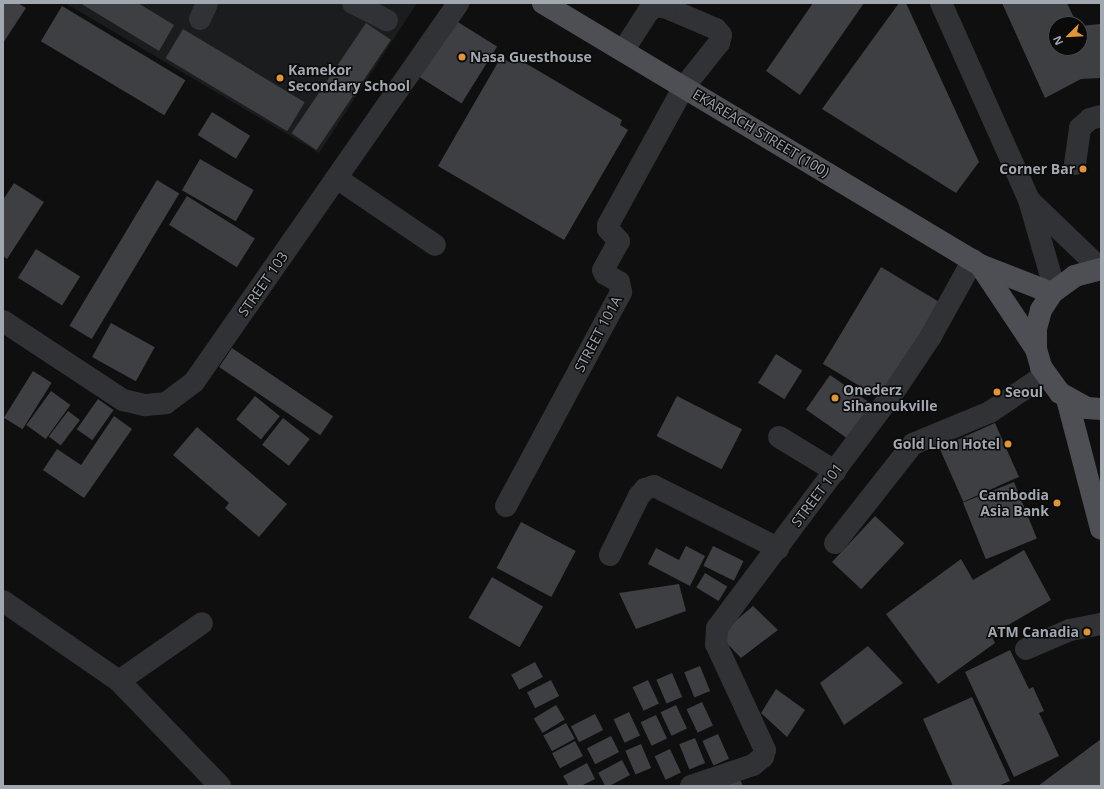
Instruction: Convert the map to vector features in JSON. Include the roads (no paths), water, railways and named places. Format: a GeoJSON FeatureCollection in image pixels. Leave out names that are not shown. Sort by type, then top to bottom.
{"type":"FeatureCollection","features":[{"type":"Feature","properties":{"kind":"main road","name":"EKAREACH STREET (100)"},"geometry":{"type":"LineString","coordinates":[[543,3],[976,263],[1054,292]]}},
{"type":"Feature","properties":{"kind":"main road"},"geometry":{"type":"LineString","coordinates":[[976,263],[1036,349],[1045,375],[1067,399],[1087,408],[1101,410]]}},
{"type":"Feature","properties":{"kind":"main road"},"geometry":{"type":"LineString","coordinates":[[1036,349],[1036,329],[1041,310],[1054,292],[1075,276],[1101,269]]}},
{"type":"Feature","properties":{"kind":"main road"},"geometry":{"type":"LineString","coordinates":[[1067,399],[1101,529]]}},
{"type":"Feature","properties":{"kind":"street"},"geometry":{"type":"LineString","coordinates":[[353,3],[387,20]]}},
{"type":"Feature","properties":{"kind":"street","name":"STREET 103"},"geometry":{"type":"LineString","coordinates":[[3,321],[123,400],[145,405],[166,403],[194,382],[338,180],[458,3]]}},
{"type":"Feature","properties":{"kind":"street"},"geometry":{"type":"LineString","coordinates":[[941,3],[1029,200],[1054,292]]}},
{"type":"Feature","properties":{"kind":"street"},"geometry":{"type":"LineString","coordinates":[[624,51],[648,12],[656,6],[667,8],[716,29],[721,35],[719,43],[684,87]]}},
{"type":"Feature","properties":{"kind":"street","name":"STREET 101A"},"geometry":{"type":"LineString","coordinates":[[506,506],[621,292],[619,282],[605,274],[603,270],[619,241],[608,229],[608,225],[684,87]]}},
{"type":"Feature","properties":{"kind":"street"},"geometry":{"type":"LineString","coordinates":[[1076,164],[1080,128],[1090,119],[1101,116]]}},
{"type":"Feature","properties":{"kind":"street"},"geometry":{"type":"LineString","coordinates":[[338,180],[435,245]]}},
{"type":"Feature","properties":{"kind":"street"},"geometry":{"type":"LineString","coordinates":[[1029,200],[1101,269]]}},
{"type":"Feature","properties":{"kind":"street","name":"STREET 101"},"geometry":{"type":"LineString","coordinates":[[691,786],[753,765],[762,758],[765,750],[715,636],[717,628],[893,393],[931,336],[976,263]]}},
{"type":"Feature","properties":{"kind":"street"},"geometry":{"type":"LineString","coordinates":[[835,543],[913,444],[990,412],[1045,375]]}},
{"type":"Feature","properties":{"kind":"street"},"geometry":{"type":"LineString","coordinates":[[779,437],[836,470]]}},
{"type":"Feature","properties":{"kind":"street"},"geometry":{"type":"LineString","coordinates":[[610,554],[639,496],[645,489],[654,486],[778,548]]}},
{"type":"Feature","properties":{"kind":"street"},"geometry":{"type":"LineString","coordinates":[[3,601],[118,681],[220,786]]}},
{"type":"Feature","properties":{"kind":"street"},"geometry":{"type":"LineString","coordinates":[[118,681],[202,623]]}},
{"type":"Feature","properties":{"kind":"street"},"geometry":{"type":"LineString","coordinates":[[1026,649],[1070,630],[1101,624]]}},
{"type":"Feature","properties":{"kind":"place","name":"Nasa Guesthouse"},"geometry":{"type":"Point","coordinates":[462,57]}},
{"type":"Feature","properties":{"kind":"place","name":"Kamekor Secondary School"},"geometry":{"type":"Point","coordinates":[280,78]}},
{"type":"Feature","properties":{"kind":"place","name":"Corner Bar"},"geometry":{"type":"Point","coordinates":[1083,169]}},
{"type":"Feature","properties":{"kind":"place","name":"Seoul"},"geometry":{"type":"Point","coordinates":[997,392]}},
{"type":"Feature","properties":{"kind":"place","name":"Onederz Sihanoukville"},"geometry":{"type":"Point","coordinates":[835,398]}},
{"type":"Feature","properties":{"kind":"place","name":"Gold Lion Hotel"},"geometry":{"type":"Point","coordinates":[1008,444]}},
{"type":"Feature","properties":{"kind":"place","name":"Cambodia Asia Bank"},"geometry":{"type":"Point","coordinates":[1057,503]}},
{"type":"Feature","properties":{"kind":"place","name":"ATM Canadia"},"geometry":{"type":"Point","coordinates":[1087,632]}}]}
